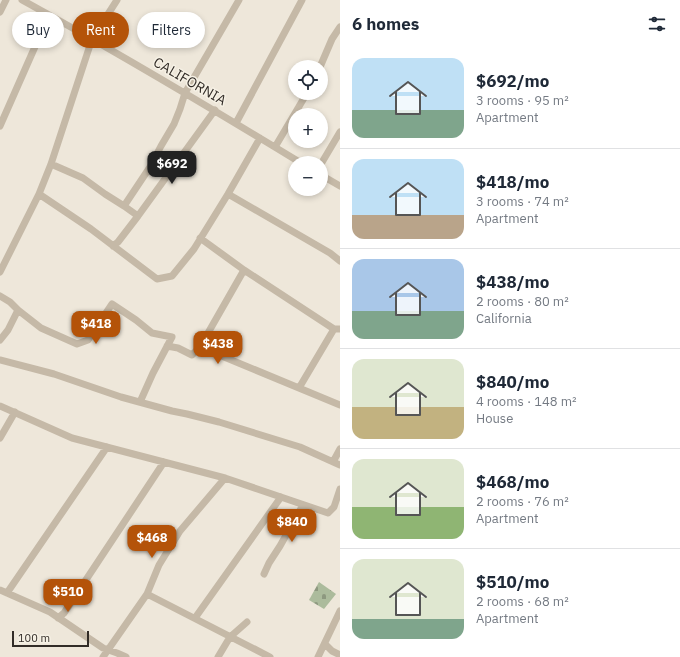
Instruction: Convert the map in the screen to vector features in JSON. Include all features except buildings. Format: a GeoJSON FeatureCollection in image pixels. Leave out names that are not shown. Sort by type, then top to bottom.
{"type":"FeatureCollection","features":[{"type":"Feature","properties":{"kind":"street"},"geometry":{"type":"LineString","coordinates":[[0,12],[6,0]]}},
{"type":"Feature","properties":{"kind":"street","name":"CALIFORNIA"},"geometry":{"type":"LineString","coordinates":[[22,0],[44,12]]}},
{"type":"Feature","properties":{"kind":"street"},"geometry":{"type":"LineString","coordinates":[[109,12],[117,0]]}},
{"type":"Feature","properties":{"kind":"street"},"geometry":{"type":"LineString","coordinates":[[124,206],[150,167],[174,124],[185,93],[239,0]]}},
{"type":"Feature","properties":{"kind":"street"},"geometry":{"type":"LineString","coordinates":[[236,123],[302,0]]}},
{"type":"Feature","properties":{"kind":"street"},"geometry":{"type":"LineString","coordinates":[[323,60],[332,39],[340,26]]}},
{"type":"Feature","properties":{"kind":"street"},"geometry":{"type":"LineString","coordinates":[[0,126],[34,48]]}},
{"type":"Feature","properties":{"kind":"street"},"geometry":{"type":"LineString","coordinates":[[0,272],[39,194],[51,164],[89,48]]}},
{"type":"Feature","properties":{"kind":"street","name":"CALIFORNIA"},"geometry":{"type":"LineString","coordinates":[[108,48],[215,110],[290,156]]}},
{"type":"Feature","properties":{"kind":"street"},"geometry":{"type":"LineString","coordinates":[[275,147],[303,100]]}},
{"type":"Feature","properties":{"kind":"street"},"geometry":{"type":"LineString","coordinates":[[113,246],[118,242],[138,216],[215,110]]}},
{"type":"Feature","properties":{"kind":"street"},"geometry":{"type":"LineString","coordinates":[[326,156],[340,132]]}},
{"type":"Feature","properties":{"kind":"street"},"geometry":{"type":"LineString","coordinates":[[39,194],[92,229],[157,279],[172,276],[194,249],[260,138]]}},
{"type":"Feature","properties":{"kind":"street"},"geometry":{"type":"LineString","coordinates":[[51,164],[83,178],[138,216]]}},
{"type":"Feature","properties":{"kind":"street"},"geometry":{"type":"LineString","coordinates":[[328,179],[340,186]]}},
{"type":"Feature","properties":{"kind":"street"},"geometry":{"type":"LineString","coordinates":[[228,194],[330,253],[340,261]]}},
{"type":"Feature","properties":{"kind":"street"},"geometry":{"type":"LineString","coordinates":[[200,238],[244,270],[337,329],[299,388]]}},
{"type":"Feature","properties":{"kind":"street"},"geometry":{"type":"LineString","coordinates":[[167,346],[178,348],[192,355],[200,347],[244,270]]}},
{"type":"Feature","properties":{"kind":"street"},"geometry":{"type":"LineString","coordinates":[[0,296],[10,302],[41,328],[77,344],[88,340],[112,304],[152,333],[172,338],[153,373],[140,402]]}},
{"type":"Feature","properties":{"kind":"street"},"geometry":{"type":"LineString","coordinates":[[0,340],[8,330],[18,310]]}},
{"type":"Feature","properties":{"kind":"street"},"geometry":{"type":"LineString","coordinates":[[200,347],[340,405]]}},
{"type":"Feature","properties":{"kind":"street"},"geometry":{"type":"LineString","coordinates":[[0,360],[54,374],[121,397],[219,422],[300,447],[336,463],[340,448]]}},
{"type":"Feature","properties":{"kind":"street"},"geometry":{"type":"LineString","coordinates":[[0,406],[72,438],[225,478],[328,513],[334,507],[340,489]]}},
{"type":"Feature","properties":{"kind":"street"},"geometry":{"type":"LineString","coordinates":[[0,438],[15,412]]}},
{"type":"Feature","properties":{"kind":"street"},"geometry":{"type":"LineString","coordinates":[[107,447],[3,592],[50,612],[103,648],[126,657]]}},
{"type":"Feature","properties":{"kind":"street"},"geometry":{"type":"LineString","coordinates":[[58,618],[64,612],[164,462]]}},
{"type":"Feature","properties":{"kind":"street"},"geometry":{"type":"LineString","coordinates":[[104,657],[147,594],[158,565],[180,531],[225,478]]}},
{"type":"Feature","properties":{"kind":"street"},"geometry":{"type":"LineString","coordinates":[[196,618],[280,497]]}},
{"type":"Feature","properties":{"kind":"street"},"geometry":{"type":"LineString","coordinates":[[264,574],[303,505]]}},
{"type":"Feature","properties":{"kind":"street"},"geometry":{"type":"LineString","coordinates":[[147,594],[270,657]]}},
{"type":"Feature","properties":{"kind":"street"},"geometry":{"type":"LineString","coordinates":[[318,657],[340,611]]}},
{"type":"Feature","properties":{"kind":"street"},"geometry":{"type":"LineString","coordinates":[[218,657],[230,636],[247,622]]}},
{"type":"Feature","properties":{"kind":"street"},"geometry":{"type":"LineString","coordinates":[[324,644],[332,651],[340,655]]}},
{"type":"Feature","properties":{"kind":"green space"},"geometry":{"type":"Polygon","coordinates":[[[319,582],[336,594],[324,609],[309,600],[319,582]]]}}]}
